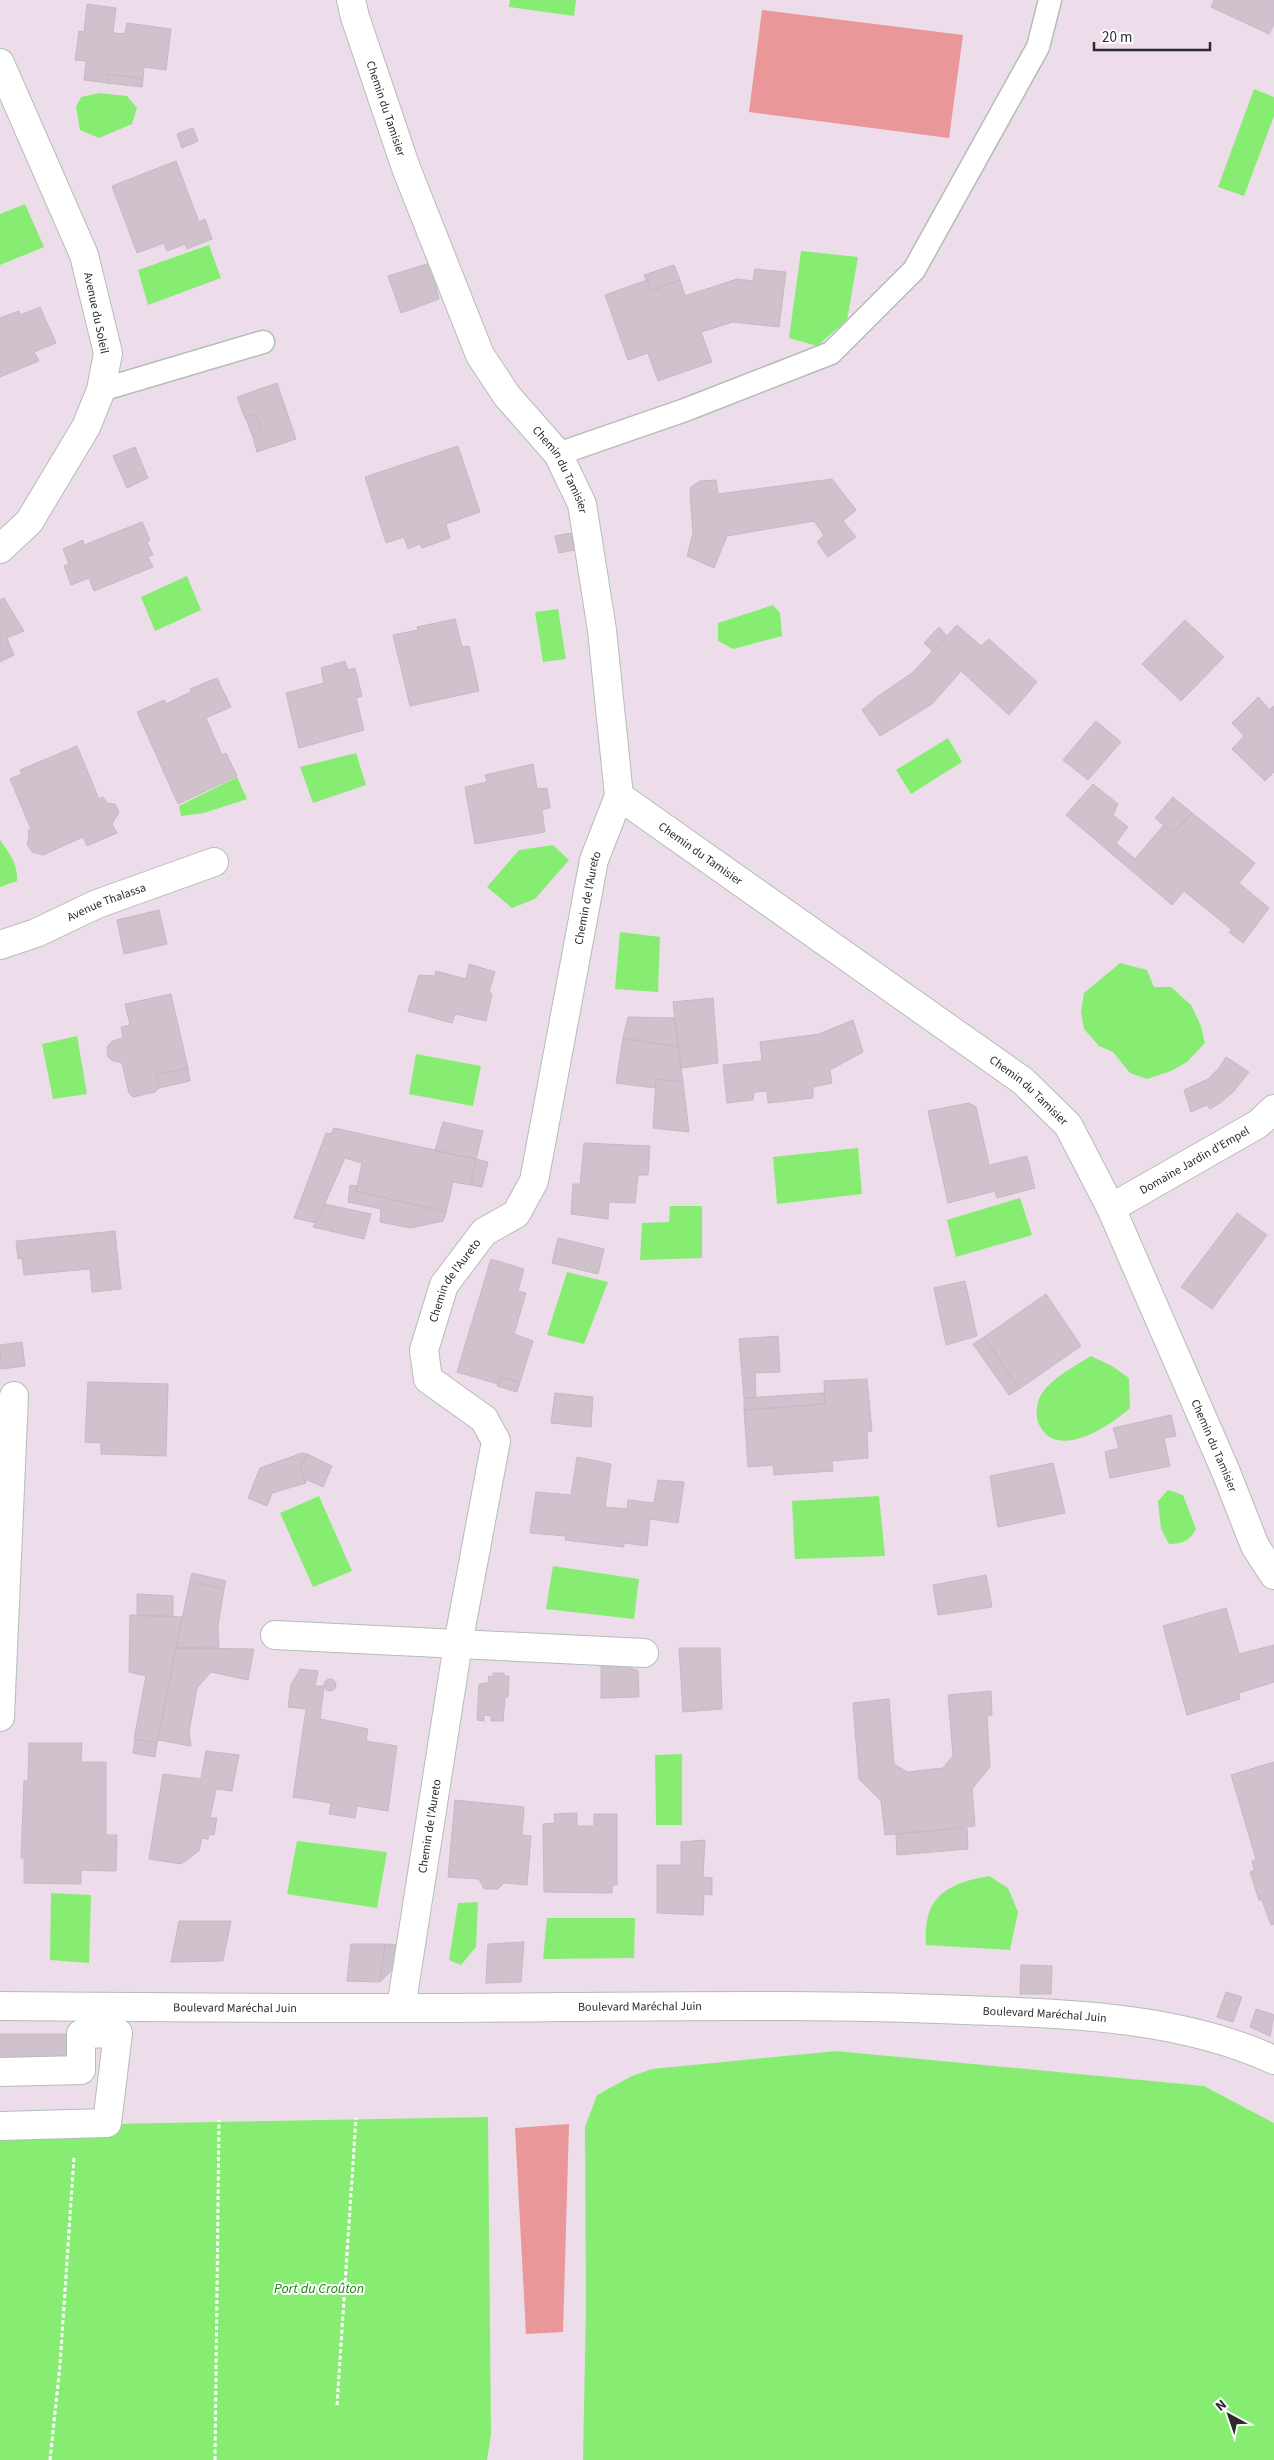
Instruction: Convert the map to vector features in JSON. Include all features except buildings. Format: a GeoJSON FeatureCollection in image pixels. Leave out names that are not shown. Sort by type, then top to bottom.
{"type":"FeatureCollection","features":[{"type":"Feature","properties":{"kind":"street","name":"Chemin du Tamisier"},"geometry":{"type":"LineString","coordinates":[[351,0],[406,168],[480,355],[507,396],[558,454],[582,504],[602,630],[619,796],[1023,1080],[1068,1125],[1111,1208],[1226,1472],[1255,1546],[1274,1575]]}},
{"type":"Feature","properties":{"kind":"street","name":"Avenue du Soleil"},"geometry":{"type":"LineString","coordinates":[[0,63],[84,255],[108,353],[101,390],[86,427],[29,522],[0,550]]}},
{"type":"Feature","properties":{"kind":"street","name":"Chemin de l'Aureto"},"geometry":{"type":"LineString","coordinates":[[401,2008],[458,1644],[496,1441],[484,1419],[428,1379],[424,1350],[444,1285],[484,1232],[516,1214],[534,1181],[594,860],[619,796]]}},
{"type":"Feature","properties":{"kind":"street","name":"Avenue Thalassa"},"geometry":{"type":"LineString","coordinates":[[0,945],[36,933],[97,904],[214,862]]}},
{"type":"Feature","properties":{"kind":"street","name":"Domaine Jardin d'Empel"},"geometry":{"type":"LineString","coordinates":[[1111,1208],[1258,1124],[1274,1109]]}},
{"type":"Feature","properties":{"kind":"street"},"geometry":{"type":"LineString","coordinates":[[0,1717],[14,1396]]}},
{"type":"Feature","properties":{"kind":"street"},"geometry":{"type":"LineString","coordinates":[[275,1635],[644,1653]]}},
{"type":"Feature","properties":{"kind":"street","name":"Boulevard Maréchal Juin"},"geometry":{"type":"LineString","coordinates":[[0,2006],[401,2008],[720,2004],[865,2006],[1008,2011],[1119,2020],[1176,2029],[1229,2042],[1274,2060]]}},
{"type":"Feature","properties":{"kind":"street"},"geometry":{"type":"LineString","coordinates":[[0,2072],[81,2070],[81,2034],[118,2033],[107,2123],[0,2126]]}},
{"type":"Feature","properties":{"kind":"lane"},"geometry":{"type":"LineString","coordinates":[[558,454],[685,410],[831,353],[914,270],[1038,47],[1050,0]]}},
{"type":"Feature","properties":{"kind":"lane"},"geometry":{"type":"LineString","coordinates":[[101,390],[263,342]]}},
{"type":"Feature","properties":{"kind":"path"},"geometry":{"type":"LineString","coordinates":[[337,2405],[356,2118]]}},
{"type":"Feature","properties":{"kind":"path"},"geometry":{"type":"LineString","coordinates":[[215,2460],[218,2120]]}},
{"type":"Feature","properties":{"kind":"path"},"geometry":{"type":"LineString","coordinates":[[50,2460],[60,2365],[77,2124]]}},
{"type":"Feature","properties":{"kind":"shaded area"},"geometry":{"type":"Polygon","coordinates":[[[762,10],[963,35],[949,138],[749,112],[762,10]]]}},
{"type":"Feature","properties":{"kind":"shaded area"},"geometry":{"type":"Polygon","coordinates":[[[569,2124],[563,2332],[526,2334],[515,2128],[569,2124]]]}},
{"type":"Feature","properties":{"kind":"water"},"geometry":{"type":"Polygon","coordinates":[[[510,0],[576,0],[574,16],[509,7],[510,0]]]}},
{"type":"Feature","properties":{"kind":"water"},"geometry":{"type":"Polygon","coordinates":[[[1254,89],[1274,97],[1274,116],[1244,196],[1218,187],[1254,89]]]}},
{"type":"Feature","properties":{"kind":"water"},"geometry":{"type":"Polygon","coordinates":[[[99,93],[127,96],[137,108],[132,124],[99,138],[80,130],[76,107],[81,97],[99,93]]]}},
{"type":"Feature","properties":{"kind":"water"},"geometry":{"type":"Polygon","coordinates":[[[25,204],[44,247],[0,265],[0,214],[25,204]]]}},
{"type":"Feature","properties":{"kind":"water"},"geometry":{"type":"Polygon","coordinates":[[[209,245],[221,278],[148,305],[138,270],[209,245]]]}},
{"type":"Feature","properties":{"kind":"water"},"geometry":{"type":"Polygon","coordinates":[[[801,251],[858,257],[847,320],[817,346],[789,338],[801,251]]]}},
{"type":"Feature","properties":{"kind":"water"},"geometry":{"type":"Polygon","coordinates":[[[187,576],[201,610],[155,631],[141,597],[187,576]]]}},
{"type":"Feature","properties":{"kind":"water"},"geometry":{"type":"Polygon","coordinates":[[[773,605],[780,613],[782,636],[733,649],[718,641],[718,623],[773,605]]]}},
{"type":"Feature","properties":{"kind":"water"},"geometry":{"type":"Polygon","coordinates":[[[558,609],[566,659],[543,662],[535,612],[558,609]]]}},
{"type":"Feature","properties":{"kind":"water"},"geometry":{"type":"Polygon","coordinates":[[[948,738],[962,762],[911,794],[896,770],[948,738]]]}},
{"type":"Feature","properties":{"kind":"water"},"geometry":{"type":"Polygon","coordinates":[[[356,753],[366,785],[313,803],[300,767],[356,753]]]}},
{"type":"Feature","properties":{"kind":"water"},"geometry":{"type":"Polygon","coordinates":[[[237,777],[247,799],[204,813],[181,816],[179,806],[237,777]]]}},
{"type":"Feature","properties":{"kind":"water"},"geometry":{"type":"Polygon","coordinates":[[[0,840],[15,864],[17,881],[0,887],[0,840]]]}},
{"type":"Feature","properties":{"kind":"water"},"geometry":{"type":"Polygon","coordinates":[[[553,845],[569,860],[535,899],[512,908],[487,887],[519,850],[553,845]]]}},
{"type":"Feature","properties":{"kind":"water"},"geometry":{"type":"Polygon","coordinates":[[[620,932],[660,937],[658,992],[615,989],[620,932]]]}},
{"type":"Feature","properties":{"kind":"water"},"geometry":{"type":"Polygon","coordinates":[[[1120,963],[1147,970],[1154,987],[1171,987],[1191,1005],[1201,1026],[1205,1043],[1187,1062],[1171,1071],[1147,1079],[1130,1073],[1113,1052],[1099,1046],[1084,1029],[1081,1012],[1084,993],[1120,963]]]}},
{"type":"Feature","properties":{"kind":"water"},"geometry":{"type":"Polygon","coordinates":[[[77,1036],[87,1094],[53,1099],[42,1044],[77,1036]]]}},
{"type":"Feature","properties":{"kind":"water"},"geometry":{"type":"Polygon","coordinates":[[[416,1054],[481,1066],[473,1106],[409,1094],[416,1054]]]}},
{"type":"Feature","properties":{"kind":"water"},"geometry":{"type":"Polygon","coordinates":[[[858,1148],[862,1194],[777,1204],[773,1157],[858,1148]]]}},
{"type":"Feature","properties":{"kind":"water"},"geometry":{"type":"Polygon","coordinates":[[[1020,1198],[1032,1235],[956,1257],[947,1220],[1020,1198]]]}},
{"type":"Feature","properties":{"kind":"water"},"geometry":{"type":"Polygon","coordinates":[[[670,1206],[702,1206],[702,1258],[640,1260],[642,1223],[669,1222],[670,1206]]]}},
{"type":"Feature","properties":{"kind":"water"},"geometry":{"type":"Polygon","coordinates":[[[567,1272],[608,1282],[584,1344],[547,1335],[567,1272]]]}},
{"type":"Feature","properties":{"kind":"water"},"geometry":{"type":"Polygon","coordinates":[[[1091,1356],[1112,1366],[1129,1378],[1130,1408],[1096,1432],[1069,1441],[1056,1440],[1046,1434],[1038,1422],[1037,1411],[1040,1396],[1058,1377],[1091,1356]]]}},
{"type":"Feature","properties":{"kind":"water"},"geometry":{"type":"Polygon","coordinates":[[[1168,1490],[1183,1495],[1196,1529],[1185,1541],[1169,1544],[1161,1529],[1158,1501],[1168,1490]]]}},
{"type":"Feature","properties":{"kind":"water"},"geometry":{"type":"Polygon","coordinates":[[[319,1496],[352,1571],[313,1587],[280,1513],[319,1496]]]}},
{"type":"Feature","properties":{"kind":"water"},"geometry":{"type":"Polygon","coordinates":[[[879,1496],[885,1556],[795,1559],[792,1501],[879,1496]]]}},
{"type":"Feature","properties":{"kind":"water"},"geometry":{"type":"Polygon","coordinates":[[[553,1566],[639,1579],[634,1619],[546,1609],[553,1566]]]}},
{"type":"Feature","properties":{"kind":"water"},"geometry":{"type":"Polygon","coordinates":[[[682,1754],[682,1825],[656,1825],[655,1755],[682,1754]]]}},
{"type":"Feature","properties":{"kind":"water"},"geometry":{"type":"Polygon","coordinates":[[[297,1841],[387,1852],[377,1908],[287,1894],[297,1841]]]}},
{"type":"Feature","properties":{"kind":"water"},"geometry":{"type":"Polygon","coordinates":[[[989,1876],[1008,1888],[1018,1912],[1010,1950],[926,1945],[928,1915],[940,1895],[960,1883],[989,1876]]]}},
{"type":"Feature","properties":{"kind":"water"},"geometry":{"type":"Polygon","coordinates":[[[51,1893],[91,1895],[89,1963],[50,1960],[51,1893]]]}},
{"type":"Feature","properties":{"kind":"water"},"geometry":{"type":"Polygon","coordinates":[[[478,1902],[476,1947],[461,1965],[449,1960],[458,1903],[478,1902]]]}},
{"type":"Feature","properties":{"kind":"water"},"geometry":{"type":"Polygon","coordinates":[[[547,1918],[635,1918],[634,1958],[543,1959],[547,1918]]]}},
{"type":"Feature","properties":{"kind":"water"},"geometry":{"type":"Polygon","coordinates":[[[836,2051],[1204,2086],[1274,2123],[1274,2460],[583,2460],[586,2305],[585,2127],[597,2095],[632,2076],[652,2069],[836,2051]]]}},
{"type":"Feature","properties":{"kind":"water","name":"Port du Croûton"},"geometry":{"type":"Polygon","coordinates":[[[488,2117],[491,2435],[487,2460],[0,2460],[0,2126],[488,2117]]]}}]}
